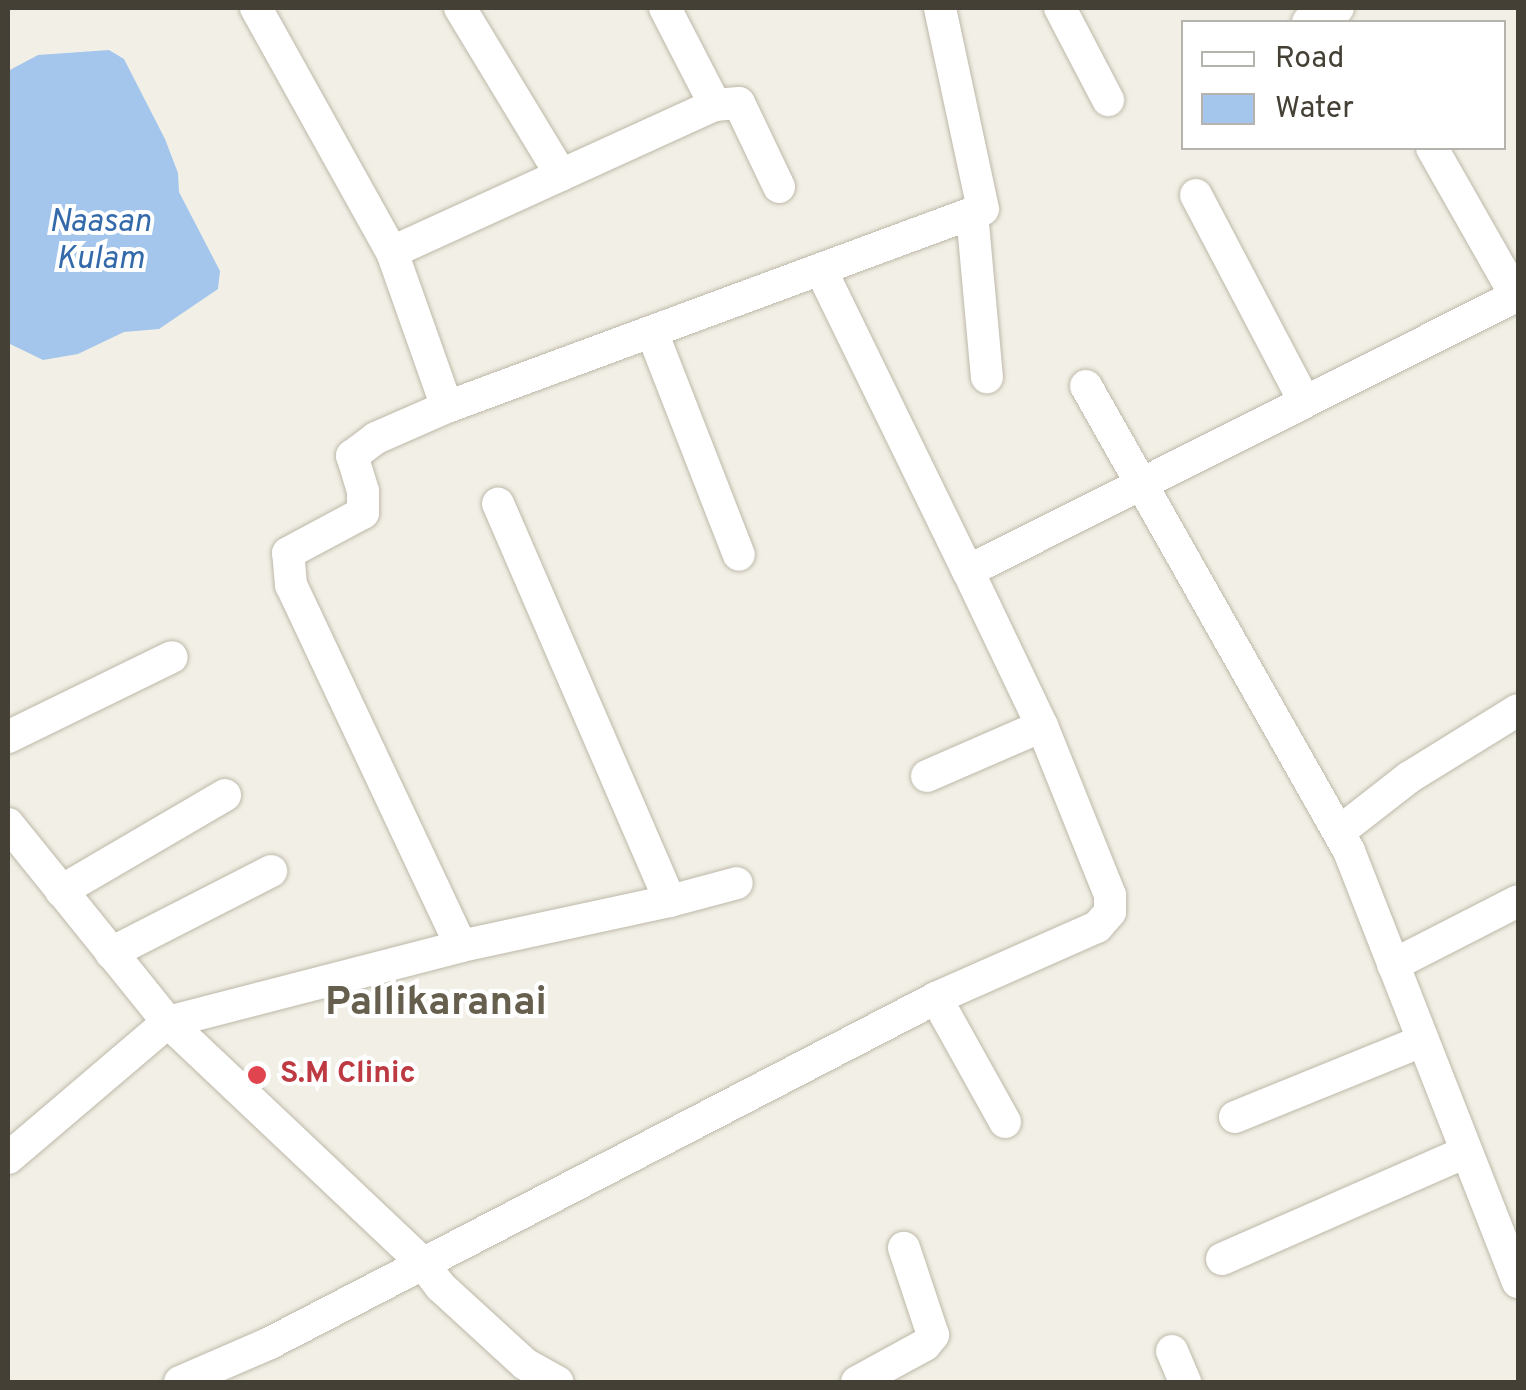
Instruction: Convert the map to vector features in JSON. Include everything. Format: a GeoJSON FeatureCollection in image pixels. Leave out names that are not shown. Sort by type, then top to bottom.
{"type":"FeatureCollection","features":[{"type":"Feature","properties":{"kind":"street"},"geometry":{"type":"LineString","coordinates":[[256,8],[392,252],[447,407]]}},
{"type":"Feature","properties":{"kind":"street"},"geometry":{"type":"LineString","coordinates":[[460,8],[561,175]]}},
{"type":"Feature","properties":{"kind":"street"},"geometry":{"type":"LineString","coordinates":[[665,8],[715,105]]}},
{"type":"Feature","properties":{"kind":"street"},"geometry":{"type":"LineString","coordinates":[[461,946],[291,585],[288,553],[298,544],[363,513],[363,491],[352,465],[358,448],[447,407],[983,209],[940,8]]}},
{"type":"Feature","properties":{"kind":"street"},"geometry":{"type":"LineString","coordinates":[[1060,8],[1108,100]]}},
{"type":"Feature","properties":{"kind":"street"},"geometry":{"type":"LineString","coordinates":[[1312,20],[1338,8]]}},
{"type":"Feature","properties":{"kind":"street"},"geometry":{"type":"LineString","coordinates":[[392,252],[715,105],[739,103],[778,187]]}},
{"type":"Feature","properties":{"kind":"street"},"geometry":{"type":"LineString","coordinates":[[968,571],[1517,296],[1433,150]]}},
{"type":"Feature","properties":{"kind":"street"},"geometry":{"type":"LineString","coordinates":[[1196,195],[1304,400]]}},
{"type":"Feature","properties":{"kind":"street"},"geometry":{"type":"LineString","coordinates":[[972,214],[987,377]]}},
{"type":"Feature","properties":{"kind":"street"},"geometry":{"type":"LineString","coordinates":[[180,1382],[270,1343],[936,998],[1097,927],[1110,912],[1110,895],[1042,726],[821,270]]}},
{"type":"Feature","properties":{"kind":"street"},"geometry":{"type":"LineString","coordinates":[[652,332],[739,554]]}},
{"type":"Feature","properties":{"kind":"street"},"geometry":{"type":"LineString","coordinates":[[1086,386],[1339,832],[1518,1282]]}},
{"type":"Feature","properties":{"kind":"street"},"geometry":{"type":"LineString","coordinates":[[498,504],[670,902]]}},
{"type":"Feature","properties":{"kind":"street"},"geometry":{"type":"LineString","coordinates":[[8,737],[172,658]]}},
{"type":"Feature","properties":{"kind":"street"},"geometry":{"type":"LineString","coordinates":[[1339,832],[1408,778],[1518,710]]}},
{"type":"Feature","properties":{"kind":"street"},"geometry":{"type":"LineString","coordinates":[[927,776],[1042,726]]}},
{"type":"Feature","properties":{"kind":"street"},"geometry":{"type":"LineString","coordinates":[[61,892],[225,794]]}},
{"type":"Feature","properties":{"kind":"street"},"geometry":{"type":"LineString","coordinates":[[8,824],[168,1022],[422,1262],[441,1288],[525,1364],[557,1382]]}},
{"type":"Feature","properties":{"kind":"street"},"geometry":{"type":"LineString","coordinates":[[111,952],[270,871]]}},
{"type":"Feature","properties":{"kind":"street"},"geometry":{"type":"LineString","coordinates":[[8,1158],[168,1022],[461,946],[737,884]]}},
{"type":"Feature","properties":{"kind":"street"},"geometry":{"type":"LineString","coordinates":[[1393,965],[1518,901]]}},
{"type":"Feature","properties":{"kind":"street"},"geometry":{"type":"LineString","coordinates":[[936,998],[1005,1122]]}},
{"type":"Feature","properties":{"kind":"street"},"geometry":{"type":"LineString","coordinates":[[1235,1117],[1422,1041]]}},
{"type":"Feature","properties":{"kind":"street"},"geometry":{"type":"LineString","coordinates":[[1222,1259],[1466,1152]]}},
{"type":"Feature","properties":{"kind":"street"},"geometry":{"type":"LineString","coordinates":[[857,1382],[925,1345],[932,1335],[904,1248]]}},
{"type":"Feature","properties":{"kind":"street"},"geometry":{"type":"LineString","coordinates":[[1172,1351],[1185,1382]]}},
{"type":"Feature","properties":{"kind":"water","name":"Naasan Kulam"},"geometry":{"type":"Polygon","coordinates":[[[109,50],[124,59],[165,139],[178,173],[179,192],[220,271],[218,289],[159,329],[124,332],[78,354],[43,360],[8,343],[8,71],[38,55],[109,50]]]}},
{"type":"Feature","properties":{"kind":"place","name":"S.M Clinic"},"geometry":{"type":"Point","coordinates":[257,1075]}},
{"type":"Feature","properties":{"kind":"district","name":"Pallikaranai"},"geometry":{"type":"Point","coordinates":[436,1004]}}]}
